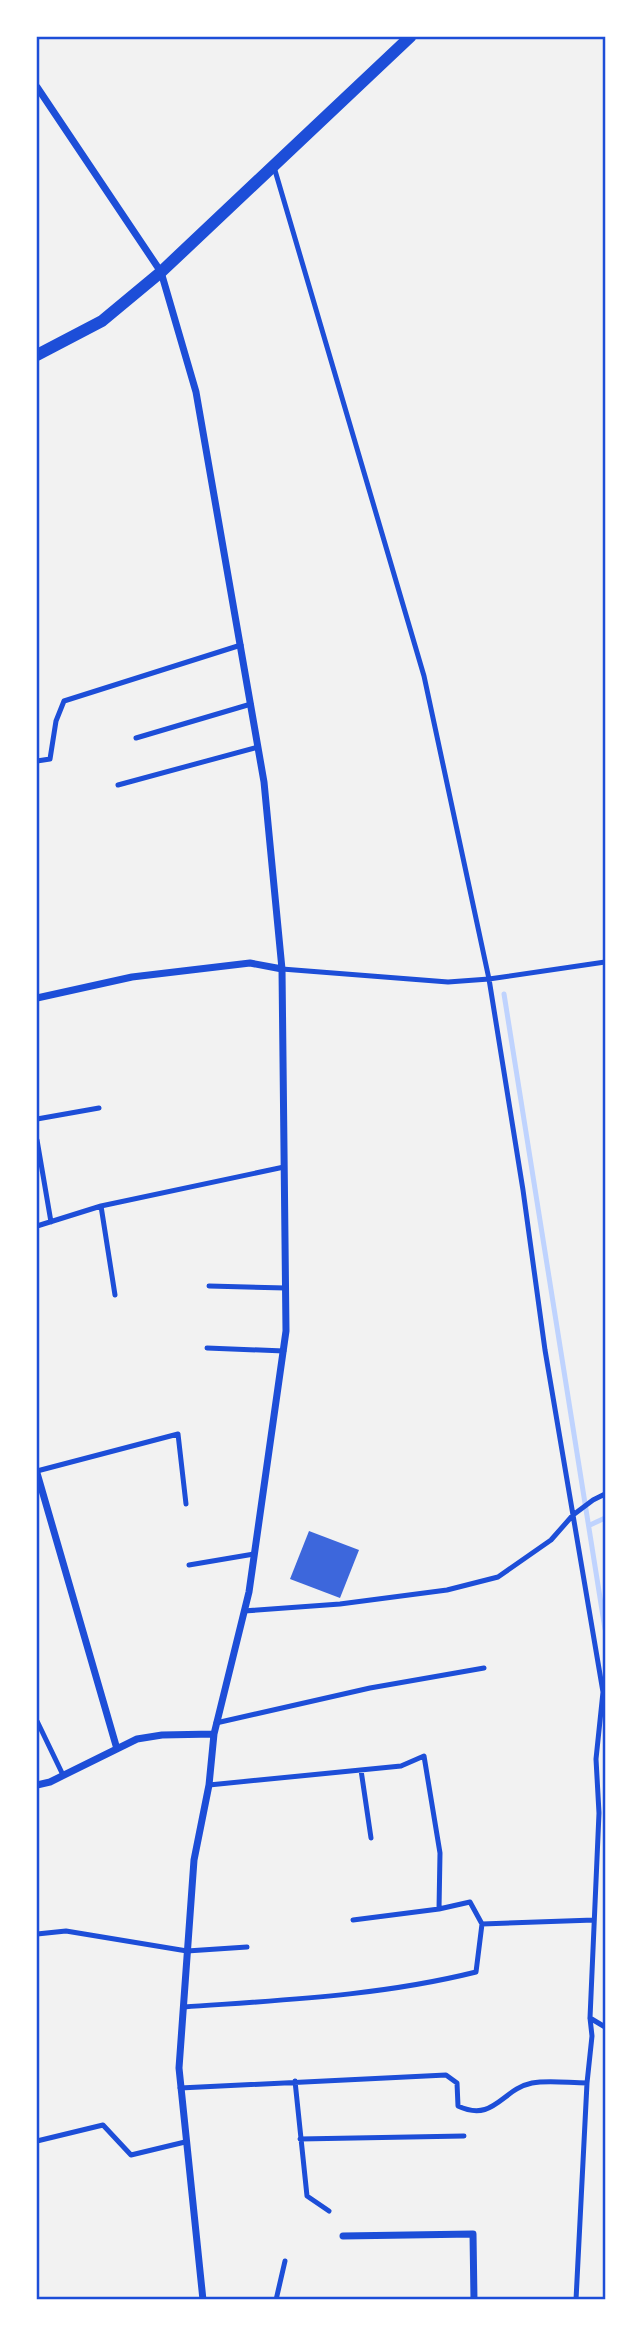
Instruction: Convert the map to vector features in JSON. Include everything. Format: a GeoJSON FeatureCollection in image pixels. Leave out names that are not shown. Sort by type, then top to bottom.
{"type":"FeatureCollection","features":[{"type":"Feature","properties":{"kind":"street"},"geometry":{"type":"LineString","coordinates":[[37,355],[102,321],[161,272],[410,37]]}},
{"type":"Feature","properties":{"kind":"street"},"geometry":{"type":"LineString","coordinates":[[37,87],[161,272],[196,392],[264,782],[282,969],[286,1331],[254,1554],[244,1611],[216,1723],[209,1786],[194,1860],[179,2068],[203,2300]]}},
{"type":"Feature","properties":{"kind":"street"},"geometry":{"type":"LineString","coordinates":[[37,998],[132,977],[250,963],[282,969]]}},
{"type":"Feature","properties":{"kind":"street"},"geometry":{"type":"LineString","coordinates":[[37,1472],[117,1749]]}},
{"type":"Feature","properties":{"kind":"street"},"geometry":{"type":"LineString","coordinates":[[37,1785],[137,1739],[162,1735],[214,1734]]}},
{"type":"Feature","properties":{"kind":"street"},"geometry":{"type":"LineString","coordinates":[[343,2236],[473,2234],[474,2300]]}},
{"type":"Feature","properties":{"kind":"lane"},"geometry":{"type":"LineString","coordinates":[[274,167],[424,676],[489,979],[523,1190],[545,1350],[603,1692],[596,1759],[599,1813],[590,2018],[592,2036],[587,2083],[576,2300]]}},
{"type":"Feature","properties":{"kind":"lane"},"geometry":{"type":"LineString","coordinates":[[37,761],[50,759],[55,720],[64,701],[241,645]]}},
{"type":"Feature","properties":{"kind":"lane"},"geometry":{"type":"LineString","coordinates":[[136,738],[251,704]]}},
{"type":"Feature","properties":{"kind":"lane"},"geometry":{"type":"LineString","coordinates":[[118,785],[258,747]]}},
{"type":"Feature","properties":{"kind":"lane"},"geometry":{"type":"LineString","coordinates":[[282,969],[448,982],[489,979],[605,962]]}},
{"type":"Feature","properties":{"kind":"lane"},"geometry":{"type":"LineString","coordinates":[[37,1119],[99,1108]]}},
{"type":"Feature","properties":{"kind":"lane"},"geometry":{"type":"LineString","coordinates":[[37,1140],[51,1222]]}},
{"type":"Feature","properties":{"kind":"lane"},"geometry":{"type":"LineString","coordinates":[[37,1226],[101,1206],[284,1167]]}},
{"type":"Feature","properties":{"kind":"lane"},"geometry":{"type":"LineString","coordinates":[[101,1206],[114,1295]]}},
{"type":"Feature","properties":{"kind":"lane"},"geometry":{"type":"LineString","coordinates":[[209,1286],[286,1288]]}},
{"type":"Feature","properties":{"kind":"lane"},"geometry":{"type":"LineString","coordinates":[[207,1348],[284,1351]]}},
{"type":"Feature","properties":{"kind":"lane"},"geometry":{"type":"LineString","coordinates":[[37,1472],[178,1434],[186,1504]]}},
{"type":"Feature","properties":{"kind":"lane"},"geometry":{"type":"LineString","coordinates":[[244,1611],[340,1604],[447,1590],[498,1577],[551,1540],[573,1516],[605,1494]]}},
{"type":"Feature","properties":{"kind":"lane"},"geometry":{"type":"LineString","coordinates":[[189,1565],[254,1554]]}},
{"type":"Feature","properties":{"kind":"lane"},"geometry":{"type":"LineString","coordinates":[[216,1723],[370,1688],[484,1668]]}},
{"type":"Feature","properties":{"kind":"lane"},"geometry":{"type":"LineString","coordinates":[[37,1721],[63,1775]]}},
{"type":"Feature","properties":{"kind":"lane"},"geometry":{"type":"LineString","coordinates":[[209,1786],[401,1766],[424,1756],[440,1853],[439,1909]]}},
{"type":"Feature","properties":{"kind":"lane"},"geometry":{"type":"LineString","coordinates":[[361,1770],[371,1838]]}},
{"type":"Feature","properties":{"kind":"lane"},"geometry":{"type":"LineString","coordinates":[[184,2007],[355,1994],[436,1982],[476,1972],[482,1924],[470,1902],[439,1909],[353,1920]]}},
{"type":"Feature","properties":{"kind":"lane"},"geometry":{"type":"LineString","coordinates":[[482,1924],[594,1920]]}},
{"type":"Feature","properties":{"kind":"lane"},"geometry":{"type":"LineString","coordinates":[[37,1934],[66,1931],[187,1951],[247,1947]]}},
{"type":"Feature","properties":{"kind":"lane"},"geometry":{"type":"LineString","coordinates":[[590,2018],[605,2028]]}},
{"type":"Feature","properties":{"kind":"lane"},"geometry":{"type":"LineString","coordinates":[[180,2088],[446,2075],[457,2083],[458,2106],[484,2111],[498,2105],[516,2089],[533,2083],[587,2083]]}},
{"type":"Feature","properties":{"kind":"lane"},"geometry":{"type":"LineString","coordinates":[[295,2081],[307,2196],[329,2211]]}},
{"type":"Feature","properties":{"kind":"lane"},"geometry":{"type":"LineString","coordinates":[[37,2141],[103,2125],[131,2155],[185,2142]]}},
{"type":"Feature","properties":{"kind":"lane"},"geometry":{"type":"LineString","coordinates":[[300,2139],[464,2136]]}},
{"type":"Feature","properties":{"kind":"lane"},"geometry":{"type":"LineString","coordinates":[[276,2300],[285,2261]]}},
{"type":"Feature","properties":{"kind":"building"},"geometry":{"type":"Polygon","coordinates":[[[309,1531],[359,1550],[340,1598],[290,1579],[309,1531]]]}},
{"type":"Feature","properties":{"kind":"waterway"},"geometry":{"type":"LineString","coordinates":[[504,994],[605,1629]]}},
{"type":"Feature","properties":{"kind":"waterway"},"geometry":{"type":"LineString","coordinates":[[590,1525],[605,1518]]}}]}
